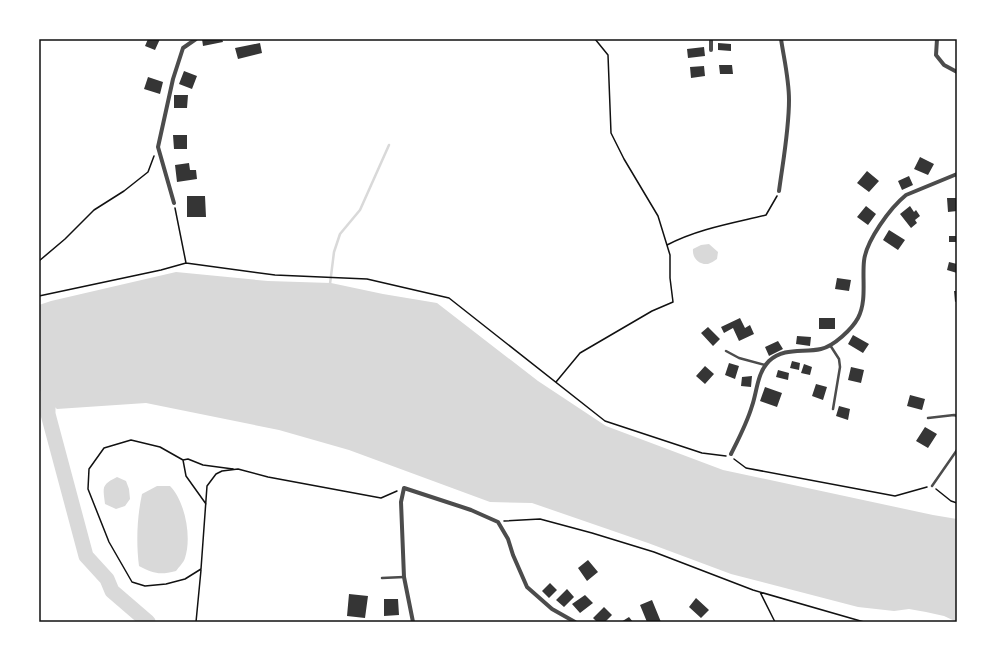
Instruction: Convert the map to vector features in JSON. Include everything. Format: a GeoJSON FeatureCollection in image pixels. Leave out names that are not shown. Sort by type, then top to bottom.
{"type":"FeatureCollection","features":[{"type":"Feature","properties":{"kind":"street"},"geometry":{"type":"LineString","coordinates":[[174,203],[158,147],[173,79],[184,48],[196,39]]}},
{"type":"Feature","properties":{"kind":"street"},"geometry":{"type":"LineString","coordinates":[[711,39],[711,50]]}},
{"type":"Feature","properties":{"kind":"street"},"geometry":{"type":"LineString","coordinates":[[779,191],[789,99],[781,39]]}},
{"type":"Feature","properties":{"kind":"street"},"geometry":{"type":"LineString","coordinates":[[937,39],[936,55],[944,65],[957,72]]}},
{"type":"Feature","properties":{"kind":"street"},"geometry":{"type":"LineString","coordinates":[[731,454],[747,420],[760,376],[765,366],[771,360],[782,354],[795,350],[822,349],[840,338],[853,325],[858,317],[863,300],[864,259],[868,245],[877,230],[899,200],[906,195],[957,174]]}},
{"type":"Feature","properties":{"kind":"street"},"geometry":{"type":"LineString","coordinates":[[413,622],[404,577],[401,502],[404,488],[471,510],[498,522],[508,539],[513,555],[527,587],[552,608],[575,622]]}},
{"type":"Feature","properties":{"kind":"lane"},"geometry":{"type":"LineString","coordinates":[[830,345],[839,359],[840,367],[833,410]]}},
{"type":"Feature","properties":{"kind":"lane"},"geometry":{"type":"LineString","coordinates":[[726,352],[739,358],[765,366]]}},
{"type":"Feature","properties":{"kind":"lane"},"geometry":{"type":"LineString","coordinates":[[928,418],[954,415],[957,416]]}},
{"type":"Feature","properties":{"kind":"lane"},"geometry":{"type":"LineString","coordinates":[[932,486],[957,450]]}},
{"type":"Feature","properties":{"kind":"lane"},"geometry":{"type":"LineString","coordinates":[[382,578],[404,577]]}},
{"type":"Feature","properties":{"kind":"path"},"geometry":{"type":"LineString","coordinates":[[556,383],[580,353],[652,311],[673,302],[670,278],[670,255],[658,216],[624,159],[611,133],[608,55],[595,39]]}},
{"type":"Feature","properties":{"kind":"path"},"geometry":{"type":"LineString","coordinates":[[39,261],[94,210],[124,191],[148,172],[158,147]]}},
{"type":"Feature","properties":{"kind":"path"},"geometry":{"type":"LineString","coordinates":[[667,245],[687,237],[766,215],[779,191]]}},
{"type":"Feature","properties":{"kind":"path"},"geometry":{"type":"LineString","coordinates":[[174,203],[186,263]]}},
{"type":"Feature","properties":{"kind":"path"},"geometry":{"type":"LineString","coordinates":[[39,296],[161,270],[186,263],[276,275],[367,279],[449,298],[605,421],[702,453],[724,456],[731,454],[734,461],[746,468],[894,496],[932,486],[951,501],[957,502]]}},
{"type":"Feature","properties":{"kind":"path"},"geometry":{"type":"LineString","coordinates":[[201,569],[185,579],[166,584],[144,586],[132,582],[109,542],[88,489],[89,469],[104,448],[131,440],[160,446],[183,460],[188,459],[203,465],[238,469],[268,477],[381,498],[404,488]]}},
{"type":"Feature","properties":{"kind":"path"},"geometry":{"type":"LineString","coordinates":[[183,460],[186,476],[206,504]]}},
{"type":"Feature","properties":{"kind":"path"},"geometry":{"type":"LineString","coordinates":[[196,622],[207,486],[216,474],[222,471],[238,469]]}},
{"type":"Feature","properties":{"kind":"path"},"geometry":{"type":"LineString","coordinates":[[498,522],[540,519],[592,533],[654,552],[760,591],[864,622]]}},
{"type":"Feature","properties":{"kind":"path"},"geometry":{"type":"LineString","coordinates":[[760,591],[776,622]]}},
{"type":"Feature","properties":{"kind":"shaded area"},"geometry":{"type":"Polygon","coordinates":[[[709,244],[718,252],[717,259],[708,264],[699,262],[695,258],[693,249],[701,245],[709,244]]]}},
{"type":"Feature","properties":{"kind":"shaded area"},"geometry":{"type":"Polygon","coordinates":[[[176,272],[268,281],[331,283],[437,303],[538,381],[606,426],[723,470],[957,519],[957,622],[944,616],[909,609],[894,611],[858,607],[731,574],[648,543],[532,503],[490,502],[349,450],[279,430],[146,403],[57,409],[44,397],[39,389],[39,305],[176,272]]]}},
{"type":"Feature","properties":{"kind":"shaded area"},"geometry":{"type":"Polygon","coordinates":[[[117,477],[126,481],[130,499],[125,506],[116,509],[105,504],[104,487],[108,482],[117,477]]]}},
{"type":"Feature","properties":{"kind":"shaded area"},"geometry":{"type":"Polygon","coordinates":[[[157,486],[170,486],[180,501],[186,520],[188,540],[183,563],[176,571],[166,573],[149,571],[139,566],[138,557],[138,521],[142,494],[157,486]]]}},
{"type":"Feature","properties":{"kind":"building"},"geometry":{"type":"Polygon","coordinates":[[[148,39],[160,39],[155,50],[145,46],[148,39]]]}},
{"type":"Feature","properties":{"kind":"building"},"geometry":{"type":"Polygon","coordinates":[[[202,39],[222,39],[223,42],[203,46],[202,39]]]}},
{"type":"Feature","properties":{"kind":"building"},"geometry":{"type":"Polygon","coordinates":[[[260,43],[262,53],[238,59],[235,48],[260,43]]]}},
{"type":"Feature","properties":{"kind":"building"},"geometry":{"type":"Polygon","coordinates":[[[718,43],[731,44],[731,51],[718,50],[718,43]]]}},
{"type":"Feature","properties":{"kind":"building"},"geometry":{"type":"Polygon","coordinates":[[[704,47],[705,56],[688,58],[687,49],[704,47]]]}},
{"type":"Feature","properties":{"kind":"building"},"geometry":{"type":"Polygon","coordinates":[[[719,65],[732,65],[733,74],[720,74],[719,65]]]}},
{"type":"Feature","properties":{"kind":"building"},"geometry":{"type":"Polygon","coordinates":[[[704,66],[705,76],[691,78],[690,67],[704,66]]]}},
{"type":"Feature","properties":{"kind":"building"},"geometry":{"type":"Polygon","coordinates":[[[184,71],[197,76],[192,89],[179,84],[184,71]]]}},
{"type":"Feature","properties":{"kind":"building"},"geometry":{"type":"Polygon","coordinates":[[[148,77],[163,82],[160,94],[144,89],[148,77]]]}},
{"type":"Feature","properties":{"kind":"building"},"geometry":{"type":"Polygon","coordinates":[[[174,95],[188,95],[187,108],[174,108],[174,95]]]}},
{"type":"Feature","properties":{"kind":"building"},"geometry":{"type":"Polygon","coordinates":[[[173,135],[187,135],[187,149],[174,149],[173,135]]]}},
{"type":"Feature","properties":{"kind":"building"},"geometry":{"type":"Polygon","coordinates":[[[920,157],[934,164],[928,175],[914,169],[920,157]]]}},
{"type":"Feature","properties":{"kind":"building"},"geometry":{"type":"Polygon","coordinates":[[[189,163],[190,170],[196,170],[197,179],[177,182],[175,165],[189,163]]]}},
{"type":"Feature","properties":{"kind":"building"},"geometry":{"type":"Polygon","coordinates":[[[867,171],[879,181],[869,192],[857,183],[867,171]]]}},
{"type":"Feature","properties":{"kind":"building"},"geometry":{"type":"Polygon","coordinates":[[[909,176],[913,185],[902,190],[898,181],[909,176]]]}},
{"type":"Feature","properties":{"kind":"building"},"geometry":{"type":"Polygon","coordinates":[[[187,196],[205,196],[206,217],[187,217],[187,196]]]}},
{"type":"Feature","properties":{"kind":"building"},"geometry":{"type":"Polygon","coordinates":[[[947,198],[956,198],[957,211],[948,212],[947,198]]]}},
{"type":"Feature","properties":{"kind":"building"},"geometry":{"type":"Polygon","coordinates":[[[866,206],[876,214],[868,225],[857,217],[866,206]]]}},
{"type":"Feature","properties":{"kind":"building"},"geometry":{"type":"Polygon","coordinates":[[[910,206],[914,212],[916,210],[920,216],[915,220],[917,223],[911,228],[900,214],[910,206]]]}},
{"type":"Feature","properties":{"kind":"building"},"geometry":{"type":"Polygon","coordinates":[[[889,230],[905,240],[898,250],[883,240],[889,230]]]}},
{"type":"Feature","properties":{"kind":"building"},"geometry":{"type":"Polygon","coordinates":[[[949,236],[957,236],[957,242],[949,242],[949,236]]]}},
{"type":"Feature","properties":{"kind":"building"},"geometry":{"type":"Polygon","coordinates":[[[949,262],[957,264],[957,273],[947,270],[949,262]]]}},
{"type":"Feature","properties":{"kind":"building"},"geometry":{"type":"Polygon","coordinates":[[[837,278],[851,280],[849,291],[835,289],[837,278]]]}},
{"type":"Feature","properties":{"kind":"building"},"geometry":{"type":"Polygon","coordinates":[[[954,291],[957,291],[957,301],[955,302],[954,291]]]}},
{"type":"Feature","properties":{"kind":"building"},"geometry":{"type":"Polygon","coordinates":[[[740,318],[745,328],[750,325],[754,334],[739,341],[733,328],[724,333],[721,327],[740,318]]]}},
{"type":"Feature","properties":{"kind":"building"},"geometry":{"type":"Polygon","coordinates":[[[819,318],[835,318],[835,329],[819,329],[819,318]]]}},
{"type":"Feature","properties":{"kind":"building"},"geometry":{"type":"Polygon","coordinates":[[[708,327],[720,339],[713,346],[701,333],[708,327]]]}},
{"type":"Feature","properties":{"kind":"building"},"geometry":{"type":"Polygon","coordinates":[[[853,335],[869,344],[863,353],[848,344],[853,335]]]}},
{"type":"Feature","properties":{"kind":"building"},"geometry":{"type":"Polygon","coordinates":[[[797,336],[811,337],[810,346],[796,344],[797,336]]]}},
{"type":"Feature","properties":{"kind":"building"},"geometry":{"type":"Polygon","coordinates":[[[778,341],[783,349],[769,356],[765,347],[778,341]]]}},
{"type":"Feature","properties":{"kind":"building"},"geometry":{"type":"Polygon","coordinates":[[[792,361],[800,363],[799,370],[790,368],[792,361]]]}},
{"type":"Feature","properties":{"kind":"building"},"geometry":{"type":"Polygon","coordinates":[[[729,363],[739,366],[735,379],[725,375],[729,363]]]}},
{"type":"Feature","properties":{"kind":"building"},"geometry":{"type":"Polygon","coordinates":[[[804,364],[812,367],[810,375],[801,373],[804,364]]]}},
{"type":"Feature","properties":{"kind":"building"},"geometry":{"type":"Polygon","coordinates":[[[705,366],[714,374],[705,384],[696,376],[705,366]]]}},
{"type":"Feature","properties":{"kind":"building"},"geometry":{"type":"Polygon","coordinates":[[[851,367],[864,370],[861,383],[848,380],[851,367]]]}},
{"type":"Feature","properties":{"kind":"building"},"geometry":{"type":"Polygon","coordinates":[[[778,370],[789,373],[788,380],[776,377],[778,370]]]}},
{"type":"Feature","properties":{"kind":"building"},"geometry":{"type":"Polygon","coordinates":[[[752,376],[751,387],[741,386],[742,377],[752,376]]]}},
{"type":"Feature","properties":{"kind":"building"},"geometry":{"type":"Polygon","coordinates":[[[816,384],[827,387],[823,400],[812,396],[816,384]]]}},
{"type":"Feature","properties":{"kind":"building"},"geometry":{"type":"Polygon","coordinates":[[[765,387],[782,393],[777,407],[760,401],[765,387]]]}},
{"type":"Feature","properties":{"kind":"building"},"geometry":{"type":"Polygon","coordinates":[[[910,395],[925,399],[922,410],[907,406],[910,395]]]}},
{"type":"Feature","properties":{"kind":"building"},"geometry":{"type":"Polygon","coordinates":[[[839,406],[850,409],[848,420],[836,416],[839,406]]]}},
{"type":"Feature","properties":{"kind":"building"},"geometry":{"type":"Polygon","coordinates":[[[925,427],[937,434],[928,448],[916,441],[925,427]]]}},
{"type":"Feature","properties":{"kind":"building"},"geometry":{"type":"Polygon","coordinates":[[[588,560],[598,572],[587,581],[578,568],[588,560]]]}},
{"type":"Feature","properties":{"kind":"building"},"geometry":{"type":"Polygon","coordinates":[[[550,583],[557,590],[549,598],[542,591],[550,583]]]}},
{"type":"Feature","properties":{"kind":"building"},"geometry":{"type":"Polygon","coordinates":[[[567,589],[574,597],[564,607],[556,600],[567,589]]]}},
{"type":"Feature","properties":{"kind":"building"},"geometry":{"type":"Polygon","coordinates":[[[349,594],[368,596],[365,618],[347,616],[349,594]]]}},
{"type":"Feature","properties":{"kind":"building"},"geometry":{"type":"Polygon","coordinates":[[[585,595],[593,603],[580,613],[572,604],[585,595]]]}},
{"type":"Feature","properties":{"kind":"building"},"geometry":{"type":"Polygon","coordinates":[[[696,598],[709,610],[701,618],[689,607],[696,598]]]}},
{"type":"Feature","properties":{"kind":"building"},"geometry":{"type":"Polygon","coordinates":[[[384,599],[398,599],[399,615],[384,616],[384,599]]]}},
{"type":"Feature","properties":{"kind":"building"},"geometry":{"type":"Polygon","coordinates":[[[652,600],[661,622],[647,622],[640,605],[652,600]]]}},
{"type":"Feature","properties":{"kind":"building"},"geometry":{"type":"Polygon","coordinates":[[[604,607],[612,615],[605,622],[597,622],[593,618],[604,607]]]}},
{"type":"Feature","properties":{"kind":"building"},"geometry":{"type":"Polygon","coordinates":[[[629,617],[633,622],[621,622],[629,617]]]}},
{"type":"Feature","properties":{"kind":"waterway"},"geometry":{"type":"LineString","coordinates":[[330,284],[334,252],[340,234],[360,210],[389,145]]}},
{"type":"Feature","properties":{"kind":"waterway"},"geometry":{"type":"LineString","coordinates":[[39,363],[48,384],[48,414],[86,556],[107,579],[112,591],[148,622]]}}]}
